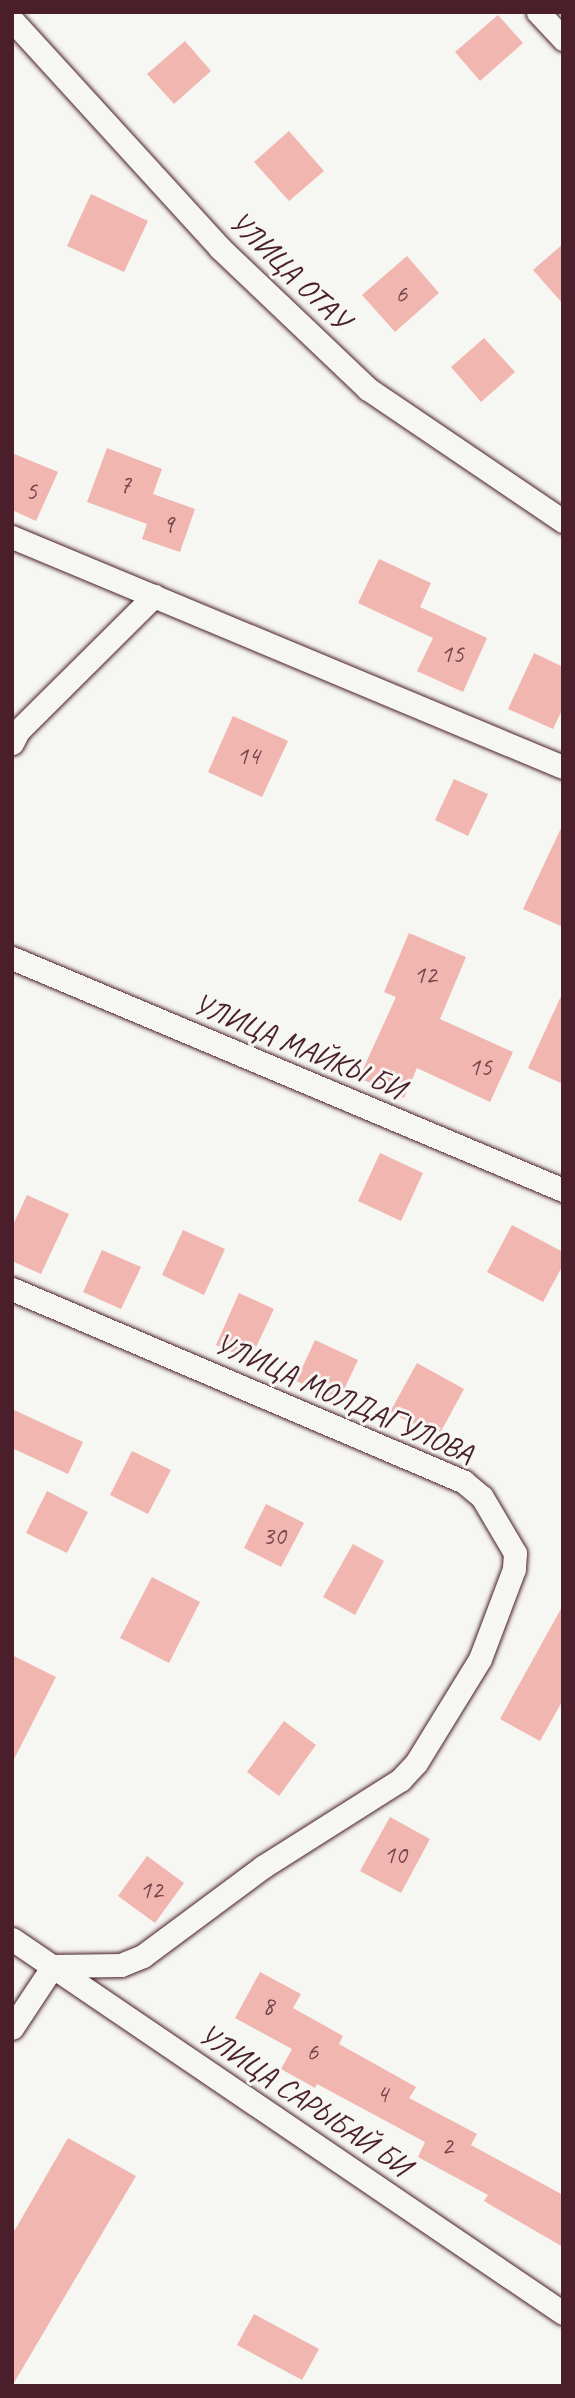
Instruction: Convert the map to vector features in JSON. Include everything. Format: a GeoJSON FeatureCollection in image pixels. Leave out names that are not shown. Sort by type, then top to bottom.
{"type":"FeatureCollection","features":[{"type":"Feature","properties":{"kind":"street"},"geometry":{"type":"LineString","coordinates":[[538,12],[563,39]]}},
{"type":"Feature","properties":{"kind":"street","name":"УЛИЦА ОТАУ"},"geometry":{"type":"LineString","coordinates":[[12,20],[220,248],[368,389],[563,521]]}},
{"type":"Feature","properties":{"kind":"street"},"geometry":{"type":"LineString","coordinates":[[12,537],[563,767]]}},
{"type":"Feature","properties":{"kind":"street"},"geometry":{"type":"LineString","coordinates":[[12,743],[18,731],[154,596]]}},
{"type":"Feature","properties":{"kind":"street","name":"УЛИЦА МАЙКЫ БИ"},"geometry":{"type":"LineString","coordinates":[[12,958],[563,1190]]}},
{"type":"Feature","properties":{"kind":"street","name":"УЛИЦА МОЛДАГУЛОВА"},"geometry":{"type":"LineString","coordinates":[[12,1289],[464,1482],[482,1497],[515,1553],[514,1569],[480,1658],[416,1763],[400,1780],[264,1866],[143,1955],[121,1965],[53,1966]]}},
{"type":"Feature","properties":{"kind":"street","name":"УЛИЦА САРЫБАЙ БИ"},"geometry":{"type":"LineString","coordinates":[[12,1940],[563,2313]]}},
{"type":"Feature","properties":{"kind":"street"},"geometry":{"type":"LineString","coordinates":[[12,2028],[53,1966]]}},
{"type":"Feature","properties":{"kind":"building"},"geometry":{"type":"Polygon","coordinates":[[[498,15],[523,43],[480,81],[455,52],[498,15]]]}},
{"type":"Feature","properties":{"kind":"building"},"geometry":{"type":"Polygon","coordinates":[[[185,41],[211,71],[174,104],[147,74],[185,41]]]}},
{"type":"Feature","properties":{"kind":"building"},"geometry":{"type":"Polygon","coordinates":[[[289,131],[324,171],[289,201],[254,162],[289,131]]]}},
{"type":"Feature","properties":{"kind":"building"},"geometry":{"type":"Polygon","coordinates":[[[91,194],[148,221],[124,272],[67,246],[91,194]]]}},
{"type":"Feature","properties":{"kind":"building"},"geometry":{"type":"Polygon","coordinates":[[[563,244],[563,304],[533,270],[563,244]]]}},
{"type":"Feature","properties":{"kind":"building"},"geometry":{"type":"Polygon","coordinates":[[[407,256],[439,293],[395,332],[362,295],[407,256]]]}},
{"type":"Feature","properties":{"kind":"building"},"geometry":{"type":"Polygon","coordinates":[[[484,338],[515,372],[481,402],[451,367],[484,338]]]}},
{"type":"Feature","properties":{"kind":"building"},"geometry":{"type":"Polygon","coordinates":[[[107,448],[162,469],[153,494],[195,509],[180,552],[142,539],[147,524],[87,502],[107,448]]]}},
{"type":"Feature","properties":{"kind":"building"},"geometry":{"type":"Polygon","coordinates":[[[12,453],[58,472],[36,521],[12,510],[12,453]]]}},
{"type":"Feature","properties":{"kind":"building"},"geometry":{"type":"Polygon","coordinates":[[[379,559],[431,583],[420,607],[487,638],[463,692],[417,671],[433,638],[358,603],[379,559]]]}},
{"type":"Feature","properties":{"kind":"building"},"geometry":{"type":"Polygon","coordinates":[[[534,653],[563,667],[563,708],[553,729],[508,709],[534,653]]]}},
{"type":"Feature","properties":{"kind":"building"},"geometry":{"type":"Polygon","coordinates":[[[233,716],[288,741],[262,797],[208,772],[233,716]]]}},
{"type":"Feature","properties":{"kind":"building"},"geometry":{"type":"Polygon","coordinates":[[[454,779],[488,794],[468,836],[435,820],[454,779]]]}},
{"type":"Feature","properties":{"kind":"building"},"geometry":{"type":"Polygon","coordinates":[[[563,824],[563,927],[523,909],[563,824]]]}},
{"type":"Feature","properties":{"kind":"building"},"geometry":{"type":"Polygon","coordinates":[[[409,933],[466,957],[440,1019],[513,1052],[490,1102],[417,1068],[404,1098],[359,1078],[396,997],[384,992],[409,933]]]}},
{"type":"Feature","properties":{"kind":"building"},"geometry":{"type":"Polygon","coordinates":[[[563,992],[563,1084],[528,1068],[563,992]]]}},
{"type":"Feature","properties":{"kind":"building"},"geometry":{"type":"Polygon","coordinates":[[[380,1153],[423,1173],[401,1221],[358,1201],[380,1153]]]}},
{"type":"Feature","properties":{"kind":"building"},"geometry":{"type":"Polygon","coordinates":[[[27,1195],[69,1214],[41,1274],[12,1261],[12,1227],[27,1195]]]}},
{"type":"Feature","properties":{"kind":"building"},"geometry":{"type":"Polygon","coordinates":[[[512,1225],[563,1252],[563,1265],[543,1302],[487,1272],[512,1225]]]}},
{"type":"Feature","properties":{"kind":"building"},"geometry":{"type":"Polygon","coordinates":[[[183,1230],[225,1249],[204,1295],[162,1275],[183,1230]]]}},
{"type":"Feature","properties":{"kind":"building"},"geometry":{"type":"Polygon","coordinates":[[[102,1250],[141,1267],[121,1309],[83,1292],[102,1250]]]}},
{"type":"Feature","properties":{"kind":"building"},"geometry":{"type":"Polygon","coordinates":[[[239,1293],[274,1309],[250,1360],[216,1345],[239,1293]]]}},
{"type":"Feature","properties":{"kind":"building"},"geometry":{"type":"Polygon","coordinates":[[[315,1340],[358,1360],[339,1400],[296,1381],[315,1340]]]}},
{"type":"Feature","properties":{"kind":"building"},"geometry":{"type":"Polygon","coordinates":[[[417,1363],[464,1389],[438,1437],[390,1412],[417,1363]]]}},
{"type":"Feature","properties":{"kind":"building"},"geometry":{"type":"Polygon","coordinates":[[[12,1409],[83,1442],[68,1474],[12,1448],[12,1409]]]}},
{"type":"Feature","properties":{"kind":"building"},"geometry":{"type":"Polygon","coordinates":[[[132,1451],[171,1470],[148,1514],[110,1495],[132,1451]]]}},
{"type":"Feature","properties":{"kind":"building"},"geometry":{"type":"Polygon","coordinates":[[[47,1491],[88,1512],[67,1553],[26,1533],[47,1491]]]}},
{"type":"Feature","properties":{"kind":"building"},"geometry":{"type":"Polygon","coordinates":[[[266,1504],[304,1523],[281,1567],[244,1548],[266,1504]]]}},
{"type":"Feature","properties":{"kind":"building"},"geometry":{"type":"Polygon","coordinates":[[[353,1544],[384,1561],[355,1615],[323,1597],[353,1544]]]}},
{"type":"Feature","properties":{"kind":"building"},"geometry":{"type":"Polygon","coordinates":[[[152,1577],[200,1602],[169,1663],[120,1638],[152,1577]]]}},
{"type":"Feature","properties":{"kind":"building"},"geometry":{"type":"Polygon","coordinates":[[[563,1605],[563,1700],[540,1741],[500,1719],[563,1605]]]}},
{"type":"Feature","properties":{"kind":"building"},"geometry":{"type":"Polygon","coordinates":[[[12,1655],[56,1677],[12,1763],[12,1655]]]}},
{"type":"Feature","properties":{"kind":"building"},"geometry":{"type":"Polygon","coordinates":[[[284,1721],[316,1745],[279,1796],[247,1772],[284,1721]]]}},
{"type":"Feature","properties":{"kind":"building"},"geometry":{"type":"Polygon","coordinates":[[[390,1817],[430,1839],[401,1893],[360,1871],[390,1817]]]}},
{"type":"Feature","properties":{"kind":"building"},"geometry":{"type":"Polygon","coordinates":[[[147,1856],[184,1883],[155,1923],[118,1896],[147,1856]]]}},
{"type":"Feature","properties":{"kind":"building"},"geometry":{"type":"Polygon","coordinates":[[[260,1972],[301,1994],[293,2008],[343,2036],[339,2044],[416,2087],[409,2098],[477,2134],[471,2145],[563,2195],[563,2247],[484,2201],[488,2195],[418,2157],[425,2142],[317,2084],[315,2088],[281,2069],[292,2049],[235,2018],[260,1972]]]}},
{"type":"Feature","properties":{"kind":"building"},"geometry":{"type":"Polygon","coordinates":[[[68,2138],[136,2176],[12,2386],[12,2235],[68,2138]]]}},
{"type":"Feature","properties":{"kind":"building"},"geometry":{"type":"Polygon","coordinates":[[[254,2314],[319,2349],[302,2380],[237,2345],[254,2314]]]}}]}
